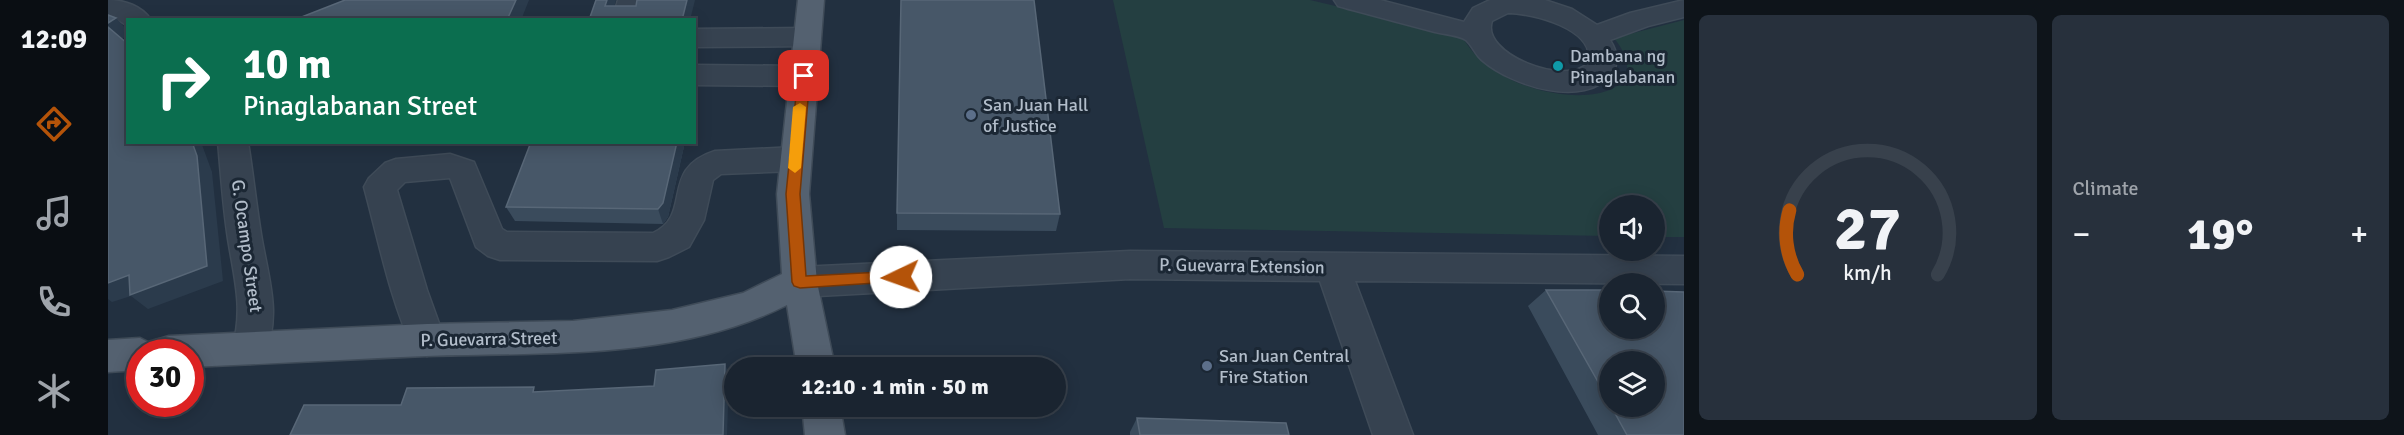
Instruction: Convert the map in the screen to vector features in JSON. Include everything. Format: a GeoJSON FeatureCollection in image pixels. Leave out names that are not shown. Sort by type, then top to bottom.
{"type":"FeatureCollection","features":[{"type":"Feature","properties":{"kind":"main road"},"geometry":{"type":"LineString","coordinates":[[811,0],[793,194],[800,282],[814,357]]}},
{"type":"Feature","properties":{"kind":"main road","name":"P. Guevarra Street"},"geometry":{"type":"LineString","coordinates":[[204,350],[427,340],[573,337],[672,326],[751,306],[800,282]]}},
{"type":"Feature","properties":{"kind":"main road"},"geometry":{"type":"LineString","coordinates":[[108,356],[126,355]]}},
{"type":"Feature","properties":{"kind":"main road"},"geometry":{"type":"LineString","coordinates":[[823,417],[825,435]]}},
{"type":"Feature","properties":{"kind":"street"},"geometry":{"type":"LineString","coordinates":[[108,2],[113,0]]}},
{"type":"Feature","properties":{"kind":"street"},"geometry":{"type":"LineString","coordinates":[[626,18],[631,0]]}},
{"type":"Feature","properties":{"kind":"street"},"geometry":{"type":"LineString","coordinates":[[1350,0],[1477,34]]}},
{"type":"Feature","properties":{"kind":"street"},"geometry":{"type":"LineString","coordinates":[[1676,0],[1684,6]]}},
{"type":"Feature","properties":{"kind":"street"},"geometry":{"type":"LineString","coordinates":[[108,2],[135,18]]}},
{"type":"Feature","properties":{"kind":"street"},"geometry":{"type":"LineString","coordinates":[[1524,4],[1552,11],[1579,24],[1593,36],[1602,49],[1605,62],[1599,73],[1585,80],[1566,82],[1543,80],[1520,72],[1500,61],[1485,48],[1477,34],[1476,23],[1481,14],[1491,7],[1524,4]]}},
{"type":"Feature","properties":{"kind":"street"},"geometry":{"type":"LineString","coordinates":[[1593,36],[1684,6]]}},
{"type":"Feature","properties":{"kind":"street"},"geometry":{"type":"LineString","coordinates":[[696,38],[806,37]]}},
{"type":"Feature","properties":{"kind":"street"},"geometry":{"type":"LineString","coordinates":[[696,75],[804,76]]}},
{"type":"Feature","properties":{"kind":"street","name":"G. Ocampo Street"},"geometry":{"type":"LineString","coordinates":[[233,144],[245,238],[258,308],[257,328],[250,348]]}},
{"type":"Feature","properties":{"kind":"street"},"geometry":{"type":"LineString","coordinates":[[427,340],[409,290],[380,187],[386,178],[396,171],[450,166],[463,170],[488,237],[500,246],[657,247],[676,237],[687,220],[699,173],[715,163],[795,159]]}},
{"type":"Feature","properties":{"kind":"street","name":"P. Guevarra Extension"},"geometry":{"type":"LineString","coordinates":[[800,282],[1130,265],[1684,270]]}},
{"type":"Feature","properties":{"kind":"street"},"geometry":{"type":"LineString","coordinates":[[1332,267],[1393,435]]}},
{"type":"Feature","properties":{"kind":"green space"},"geometry":{"type":"Polygon","coordinates":[[[1113,0],[1310,0],[1462,36],[1483,61],[1511,80],[1544,91],[1576,95],[1604,92],[1622,81],[1627,63],[1614,38],[1684,20],[1684,237],[1665,237],[1665,195],[1599,195],[1599,236],[1164,228],[1113,0]]]}},
{"type":"Feature","properties":{"kind":"building"},"geometry":{"type":"Polygon","coordinates":[[[345,0],[516,0],[508,18],[299,18],[345,0]]]}},
{"type":"Feature","properties":{"kind":"building"},"geometry":{"type":"Polygon","coordinates":[[[596,0],[607,0],[605,6],[636,6],[637,0],[687,0],[682,18],[590,18],[596,0]]]}},
{"type":"Feature","properties":{"kind":"building","name":"San Juan Hall of Justice"},"geometry":{"type":"Polygon","coordinates":[[[901,0],[1034,0],[1060,214],[897,213],[901,0]]]}},
{"type":"Feature","properties":{"kind":"building"},"geometry":{"type":"Polygon","coordinates":[[[108,15],[116,18],[108,23],[108,15]]]}},
{"type":"Feature","properties":{"kind":"building"},"geometry":{"type":"Polygon","coordinates":[[[108,27],[126,42],[126,144],[193,144],[197,156],[207,266],[130,295],[129,275],[108,283],[108,27]]]}},
{"type":"Feature","properties":{"kind":"building"},"geometry":{"type":"Polygon","coordinates":[[[530,144],[677,144],[663,203],[658,209],[506,207],[530,144]]]}},
{"type":"Feature","properties":{"kind":"building"},"geometry":{"type":"Polygon","coordinates":[[[1546,290],[1599,290],[1599,339],[1665,339],[1665,291],[1684,292],[1684,435],[1627,435],[1617,417],[1665,417],[1665,351],[1599,351],[1599,384],[1546,290]]]}},
{"type":"Feature","properties":{"kind":"building"},"geometry":{"type":"Polygon","coordinates":[[[724,364],[723,435],[290,435],[304,405],[401,405],[407,388],[534,387],[533,392],[654,386],[656,370],[724,364]]]}},
{"type":"Feature","properties":{"kind":"building"},"geometry":{"type":"Polygon","coordinates":[[[1137,418],[1286,423],[1289,435],[1140,435],[1137,418]]]}},
{"type":"Feature","properties":{"kind":"slow traffic"},"geometry":{"type":"LineString","coordinates":[[795,168],[800,107]]}},
{"type":"Feature","properties":{"kind":"place","name":"Dambana ng Pinaglabanan"},"geometry":{"type":"Point","coordinates":[1558,66]}},
{"type":"Feature","properties":{"kind":"place","name":"San Juan Hall of Justice"},"geometry":{"type":"Point","coordinates":[971,115]}},
{"type":"Feature","properties":{"kind":"place","name":"San Juan Central Fire Station"},"geometry":{"type":"Point","coordinates":[1207,366]}},
{"type":"Feature","properties":{"kind":"route"},"geometry":{"type":"LineString","coordinates":[[804,76],[793,194],[800,282],[901,277]]}}]}
